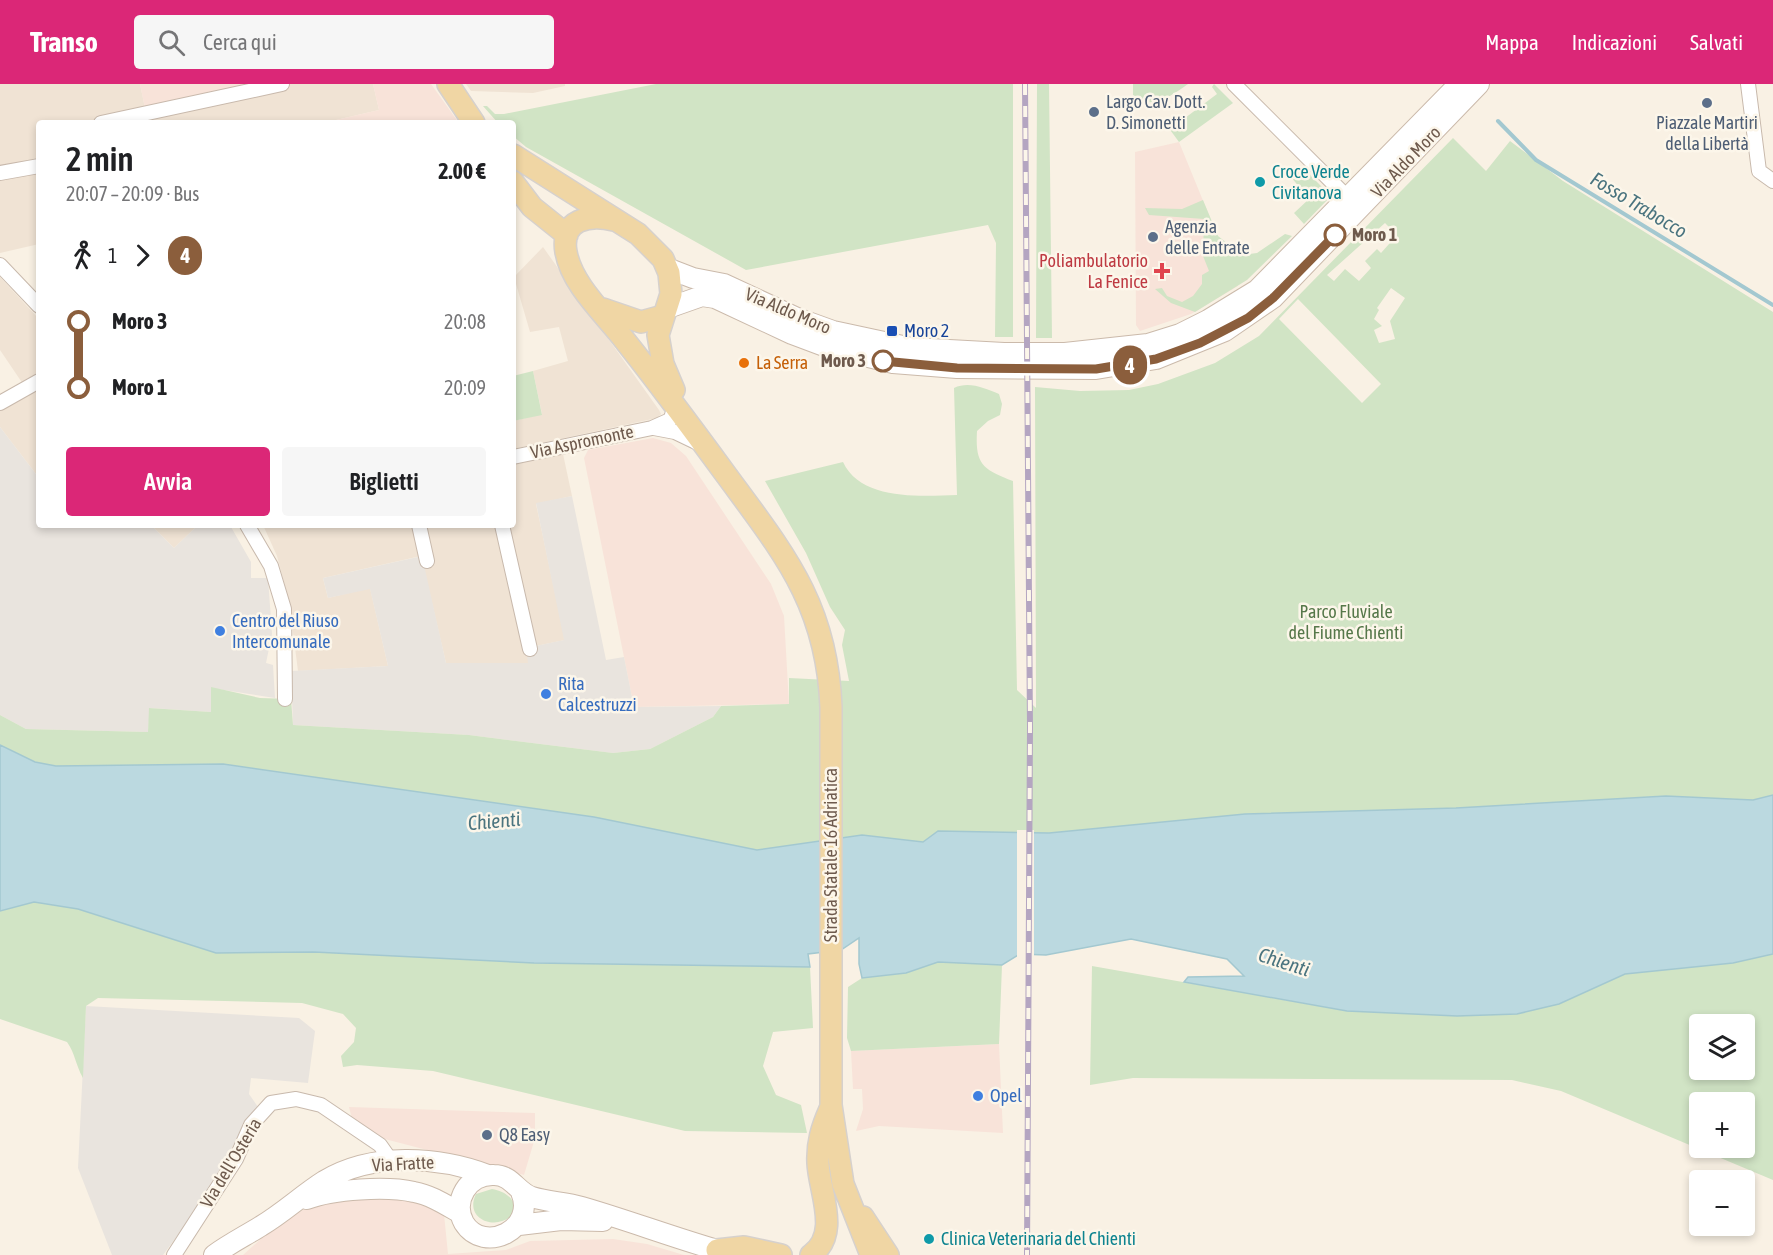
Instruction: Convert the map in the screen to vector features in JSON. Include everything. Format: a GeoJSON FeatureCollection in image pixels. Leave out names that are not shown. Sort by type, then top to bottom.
{"type":"FeatureCollection","features":[{"type":"Feature","properties":{"kind":"main road"},"geometry":{"type":"LineString","coordinates":[[448,84],[473,118]]}},
{"type":"Feature","properties":{"kind":"main road"},"geometry":{"type":"LineString","coordinates":[[516,157],[638,234],[652,245],[667,268],[671,282],[665,312],[641,322],[615,315],[600,307],[583,288],[566,253],[567,234],[573,225],[586,217],[598,216],[614,220]]}},
{"type":"Feature","properties":{"kind":"main road"},"geometry":{"type":"LineString","coordinates":[[516,186],[532,207],[567,234]]}},
{"type":"Feature","properties":{"kind":"main road","name":"Strada Statale 16 Adriatica"},"geometry":{"type":"LineString","coordinates":[[600,307],[676,406],[783,553],[807,594],[826,654],[831,707],[831,1098],[839,1162],[848,1202],[871,1255]]}},
{"type":"Feature","properties":{"kind":"main road","name":"Strada Statale 16 Adriatica"},"geometry":{"type":"LineString","coordinates":[[665,312],[658,330],[659,344],[670,383],[728,477]]}},
{"type":"Feature","properties":{"kind":"main road"},"geometry":{"type":"LineString","coordinates":[[812,1255],[822,1243],[826,1233],[818,1143],[831,1098]]}},
{"type":"Feature","properties":{"kind":"main road"},"geometry":{"type":"LineString","coordinates":[[848,1202],[869,1223],[888,1255]]}},
{"type":"Feature","properties":{"kind":"main road"},"geometry":{"type":"LineString","coordinates":[[725,1253],[744,1247],[781,1255]]}},
{"type":"Feature","properties":{"kind":"street"},"geometry":{"type":"LineString","coordinates":[[127,120],[282,84]]}},
{"type":"Feature","properties":{"kind":"street"},"geometry":{"type":"LineString","coordinates":[[1234,84],[1348,198]]}},
{"type":"Feature","properties":{"kind":"street","name":"Via Aldo Moro"},"geometry":{"type":"LineString","coordinates":[[1435,120],[1459,84]]}},
{"type":"Feature","properties":{"kind":"street","name":"Via Aldo Moro"},"geometry":{"type":"LineString","coordinates":[[667,268],[693,278],[724,284],[797,318],[873,341],[946,351],[1065,353],[1148,344],[1180,334],[1208,321],[1257,290],[1320,239],[1435,120],[1479,84]]}},
{"type":"Feature","properties":{"kind":"street"},"geometry":{"type":"LineString","coordinates":[[1748,84],[1759,171],[1773,182]]}},
{"type":"Feature","properties":{"kind":"street","name":"Via Aldo Moro"},"geometry":{"type":"LineString","coordinates":[[665,312],[702,296],[715,298],[792,334],[858,356],[893,363],[957,368],[1096,369],[1156,359],[1226,331],[1273,298],[1320,239],[1348,198],[1409,148]]}},
{"type":"Feature","properties":{"kind":"street"},"geometry":{"type":"LineString","coordinates":[[0,173],[36,167]]}},
{"type":"Feature","properties":{"kind":"street"},"geometry":{"type":"LineString","coordinates":[[0,265],[36,303]]}},
{"type":"Feature","properties":{"kind":"street"},"geometry":{"type":"LineString","coordinates":[[0,403],[36,383]]}},
{"type":"Feature","properties":{"kind":"street","name":"Via Aspromonte"},"geometry":{"type":"LineString","coordinates":[[516,456],[652,428],[670,420],[676,406]]}},
{"type":"Feature","properties":{"kind":"street","name":"Via Aspromonte"},"geometry":{"type":"LineString","coordinates":[[652,428],[675,432],[706,448]]}},
{"type":"Feature","properties":{"kind":"street"},"geometry":{"type":"LineString","coordinates":[[249,528],[271,566],[284,609],[285,699]]}},
{"type":"Feature","properties":{"kind":"street"},"geometry":{"type":"LineString","coordinates":[[420,528],[427,561]]}},
{"type":"Feature","properties":{"kind":"street"},"geometry":{"type":"LineString","coordinates":[[502,528],[530,649]]}},
{"type":"Feature","properties":{"kind":"street","name":"Via dell'Osteria"},"geometry":{"type":"LineString","coordinates":[[174,1255],[236,1159],[250,1125],[271,1103],[296,1099],[321,1105],[380,1145],[392,1162]]}},
{"type":"Feature","properties":{"kind":"street","name":"Via Fratte"},"geometry":{"type":"LineString","coordinates":[[214,1255],[340,1174],[375,1163],[439,1161],[508,1179],[521,1192],[531,1197],[579,1206],[622,1222],[725,1253]]}},
{"type":"Feature","properties":{"kind":"street"},"geometry":{"type":"LineString","coordinates":[[460,1214],[460,1202],[466,1188],[477,1178],[488,1175]]}},
{"type":"Feature","properties":{"kind":"street","name":"Via Fratte"},"geometry":{"type":"LineString","coordinates":[[290,1205],[314,1196],[338,1192],[402,1190],[433,1198],[460,1214],[469,1229],[487,1239],[508,1235],[519,1225],[561,1220],[622,1222]]}},
{"type":"Feature","properties":{"kind":"street"},"geometry":{"type":"LineString","coordinates":[[519,1225],[524,1211],[521,1192]]}},
{"type":"Feature","properties":{"kind":"street","name":"Via Fratte"},"geometry":{"type":"LineString","coordinates":[[237,1255],[261,1226]]}},
{"type":"Feature","properties":{"kind":"shaded area"},"geometry":{"type":"Polygon","coordinates":[[[0,84],[140,84],[146,113],[282,84],[373,84],[379,110],[336,120],[36,120],[36,245],[0,253],[0,84]]]}},
{"type":"Feature","properties":{"kind":"shaded area"},"geometry":{"type":"Polygon","coordinates":[[[140,84],[282,84],[146,113],[140,84]]]}},
{"type":"Feature","properties":{"kind":"shaded area"},"geometry":{"type":"Polygon","coordinates":[[[373,84],[431,84],[457,120],[336,120],[379,110],[373,84]]]}},
{"type":"Feature","properties":{"kind":"shaded area"},"geometry":{"type":"Polygon","coordinates":[[[466,84],[565,84],[565,86],[533,93],[471,91],[466,84]]]}},
{"type":"Feature","properties":{"kind":"shaded area"},"geometry":{"type":"Polygon","coordinates":[[[1179,142],[1238,286],[1191,314],[1140,331],[1136,325],[1135,152],[1179,142]]]}},
{"type":"Feature","properties":{"kind":"shaded area"},"geometry":{"type":"Polygon","coordinates":[[[543,247],[661,414],[657,418],[516,448],[516,420],[542,414],[533,371],[568,361],[559,327],[530,332],[516,284],[516,275],[543,247]]]}},
{"type":"Feature","properties":{"kind":"shaded area"},"geometry":{"type":"Polygon","coordinates":[[[0,277],[36,316],[36,373],[23,384],[0,350],[0,277]]]}},
{"type":"Feature","properties":{"kind":"shaded area"},"geometry":{"type":"Polygon","coordinates":[[[36,391],[36,474],[0,427],[0,411],[36,391]]]}},
{"type":"Feature","properties":{"kind":"shaded area"},"geometry":{"type":"Polygon","coordinates":[[[0,427],[36,474],[36,528],[154,528],[174,548],[195,528],[232,528],[251,562],[251,578],[268,578],[272,634],[266,663],[273,665],[275,698],[211,688],[211,712],[150,708],[148,732],[26,729],[0,715],[0,427]]]}},
{"type":"Feature","properties":{"kind":"shaded area"},"geometry":{"type":"Polygon","coordinates":[[[653,438],[671,443],[686,456],[771,584],[784,616],[789,704],[634,707],[584,458],[588,450],[653,438]]]}},
{"type":"Feature","properties":{"kind":"shaded area"},"geometry":{"type":"Polygon","coordinates":[[[563,454],[572,496],[536,504],[565,640],[526,648],[529,663],[446,663],[421,556],[323,578],[328,598],[370,588],[388,666],[298,671],[289,601],[277,556],[264,528],[516,528],[516,463],[563,454]]]}},
{"type":"Feature","properties":{"kind":"shaded area"},"geometry":{"type":"Polygon","coordinates":[[[572,496],[606,660],[624,657],[634,707],[721,706],[713,717],[650,749],[613,753],[469,735],[293,725],[291,671],[388,666],[370,589],[328,598],[323,578],[422,556],[446,663],[528,663],[526,648],[564,640],[536,503],[572,496]]]}},
{"type":"Feature","properties":{"kind":"shaded area"},"geometry":{"type":"Polygon","coordinates":[[[154,528],[195,528],[174,548],[154,528]]]}},
{"type":"Feature","properties":{"kind":"shaded area"},"geometry":{"type":"Polygon","coordinates":[[[86,1006],[299,1018],[315,1031],[308,1083],[251,1078],[249,1094],[258,1107],[257,1110],[238,1136],[206,1197],[163,1255],[112,1255],[78,1168],[86,1006]]]}},
{"type":"Feature","properties":{"kind":"shaded area"},"geometry":{"type":"Polygon","coordinates":[[[999,1044],[1003,1133],[879,1126],[856,1131],[863,1109],[862,1089],[853,1089],[851,1051],[999,1044]]]}},
{"type":"Feature","properties":{"kind":"shaded area"},"geometry":{"type":"Polygon","coordinates":[[[349,1107],[535,1113],[535,1138],[524,1175],[377,1137],[353,1123],[349,1107]]]}},
{"type":"Feature","properties":{"kind":"shaded area"},"geometry":{"type":"Polygon","coordinates":[[[348,1197],[394,1197],[420,1202],[444,1214],[448,1254],[506,1250],[530,1241],[613,1239],[647,1244],[684,1255],[243,1255],[272,1229],[301,1211],[318,1202],[348,1197]]]}},
{"type":"Feature","properties":{"kind":"green space"},"geometry":{"type":"Polygon","coordinates":[[[656,84],[1013,84],[1013,337],[995,337],[996,243],[988,225],[746,270],[526,147],[516,139],[516,120],[495,120],[483,106],[487,106],[495,114],[656,84]]]}},
{"type":"Feature","properties":{"kind":"green space"},"geometry":{"type":"Polygon","coordinates":[[[1037,84],[1049,84],[1052,338],[1036,338],[1037,84]]]}},
{"type":"Feature","properties":{"kind":"green space"},"geometry":{"type":"Polygon","coordinates":[[[1133,84],[1188,84],[1161,100],[1146,102],[1133,95],[1133,84]]]}},
{"type":"Feature","properties":{"kind":"green space"},"geometry":{"type":"Polygon","coordinates":[[[1214,84],[1233,103],[1179,142],[1168,127],[1181,121],[1217,94],[1212,87],[1214,84]]]}},
{"type":"Feature","properties":{"kind":"green space","name":"Parco Fluviale del Fiume Chienti"},"geometry":{"type":"Polygon","coordinates":[[[1453,138],[1486,171],[1510,141],[1563,181],[1773,312],[1773,795],[1753,800],[1666,796],[1456,808],[1245,814],[1049,833],[938,831],[923,842],[862,835],[757,850],[594,817],[223,764],[56,766],[35,762],[0,745],[0,715],[26,729],[148,732],[149,708],[211,712],[211,687],[260,698],[291,699],[293,725],[469,735],[613,753],[650,749],[713,717],[721,706],[789,704],[789,678],[849,681],[842,645],[845,630],[830,607],[806,553],[765,481],[843,462],[852,475],[863,484],[877,490],[909,495],[957,495],[954,388],[965,385],[976,386],[999,394],[1002,404],[1000,415],[988,421],[977,431],[978,451],[980,459],[988,469],[1013,481],[1017,690],[1036,708],[1035,387],[1080,391],[1129,390],[1158,384],[1215,363],[1259,336],[1453,138]],[[1385,223],[1327,275],[1334,281],[1345,269],[1359,281],[1371,268],[1365,261],[1377,249],[1381,253],[1397,235],[1385,223]],[[1391,288],[1377,308],[1379,310],[1374,319],[1382,326],[1374,330],[1379,343],[1395,339],[1390,321],[1405,298],[1391,288]],[[1298,299],[1279,319],[1362,403],[1381,384],[1298,299]]]}},
{"type":"Feature","properties":{"kind":"green space"},"geometry":{"type":"Polygon","coordinates":[[[1303,168],[1331,196],[1304,224],[1294,213],[1309,199],[1291,177],[1303,168]]]}},
{"type":"Feature","properties":{"kind":"green space"},"geometry":{"type":"Polygon","coordinates":[[[1203,200],[1218,236],[1242,255],[1257,253],[1285,234],[1292,236],[1247,280],[1195,312],[1171,303],[1155,289],[1162,288],[1167,296],[1182,302],[1193,296],[1202,284],[1202,275],[1209,271],[1203,256],[1204,219],[1149,215],[1145,208],[1182,209],[1203,200]]]}},
{"type":"Feature","properties":{"kind":"green space"},"geometry":{"type":"Polygon","coordinates":[[[533,371],[542,415],[516,420],[516,375],[533,371]]]}},
{"type":"Feature","properties":{"kind":"green space"},"geometry":{"type":"Polygon","coordinates":[[[34,902],[78,909],[216,953],[314,952],[534,963],[810,967],[813,1028],[773,1032],[763,1066],[776,1095],[801,1105],[807,1133],[685,1131],[433,1071],[357,1065],[343,1067],[341,1056],[354,1042],[356,1028],[343,1014],[302,1003],[98,998],[86,1006],[83,1078],[67,1042],[0,1019],[0,911],[34,902]]]}},
{"type":"Feature","properties":{"kind":"green space"},"geometry":{"type":"Polygon","coordinates":[[[1773,954],[1773,1180],[1755,1172],[1755,1170],[1749,1170],[1721,1158],[1755,1158],[1755,1092],[1689,1092],[1689,1145],[1561,1091],[1512,1080],[1133,1078],[1090,1085],[1092,966],[1347,1011],[1559,1004],[1625,974],[1733,963],[1773,954]]]}},
{"type":"Feature","properties":{"kind":"green space"},"geometry":{"type":"Polygon","coordinates":[[[938,962],[1002,965],[999,1044],[851,1051],[847,1038],[848,987],[862,978],[906,973],[938,962]]]}},
{"type":"Feature","properties":{"kind":"green space"},"geometry":{"type":"Polygon","coordinates":[[[492,1189],[508,1196],[515,1207],[515,1212],[500,1222],[485,1221],[474,1211],[473,1203],[476,1194],[492,1189]]]}},
{"type":"Feature","properties":{"kind":"water","name":"Chienti"},"geometry":{"type":"Polygon","coordinates":[[[0,745],[35,762],[56,766],[223,764],[594,817],[757,850],[862,835],[923,842],[938,831],[1049,833],[1245,814],[1456,808],[1666,796],[1753,800],[1773,795],[1773,954],[1733,963],[1625,974],[1559,1004],[1517,1014],[1457,1016],[1347,1011],[1184,982],[1188,977],[1244,976],[1227,959],[1131,939],[1046,955],[1020,954],[1002,965],[938,962],[906,973],[862,978],[859,964],[859,938],[841,950],[808,954],[810,967],[534,963],[314,952],[216,953],[78,909],[34,902],[0,911],[0,745]]]}},
{"type":"Feature","properties":{"kind":"pier"},"geometry":{"type":"Polygon","coordinates":[[[1017,830],[1034,830],[1034,958],[1017,959],[1017,830]]]}},
{"type":"Feature","properties":{"kind":"waterway","name":"Fosso Trabocco"},"geometry":{"type":"LineString","coordinates":[[1498,121],[1536,160],[1773,305]]}},
{"type":"Feature","properties":{"kind":"railway"},"geometry":{"type":"LineString","coordinates":[[1025,84],[1030,727],[1027,1255]]}},
{"type":"Feature","properties":{"kind":"bus line","name":"4"},"geometry":{"type":"LineString","coordinates":[[883,361],[957,368],[1096,369],[1156,359],[1200,343],[1248,318],[1273,298],[1335,235]]}},
{"type":"Feature","properties":{"kind":"place","name":"Piazzale Martiri della Libertà"},"geometry":{"type":"Point","coordinates":[1707,103]}},
{"type":"Feature","properties":{"kind":"place","name":"Largo Cav. Dott. D. Simonetti"},"geometry":{"type":"Point","coordinates":[1094,112]}},
{"type":"Feature","properties":{"kind":"place","name":"Croce Verde Civitanova"},"geometry":{"type":"Point","coordinates":[1260,182]}},
{"type":"Feature","properties":{"kind":"place","name":"Moro 1"},"geometry":{"type":"Point","coordinates":[1335,235]}},
{"type":"Feature","properties":{"kind":"place","name":"Agenzia delle Entrate"},"geometry":{"type":"Point","coordinates":[1153,237]}},
{"type":"Feature","properties":{"kind":"place","name":"Poliambulatorio La Fenice"},"geometry":{"type":"Point","coordinates":[1162,271]}},
{"type":"Feature","properties":{"kind":"place","name":"Moro 2"},"geometry":{"type":"Point","coordinates":[892,331]}},
{"type":"Feature","properties":{"kind":"place","name":"Moro 3"},"geometry":{"type":"Point","coordinates":[883,361]}},
{"type":"Feature","properties":{"kind":"place","name":"La Serra"},"geometry":{"type":"Point","coordinates":[744,363]}},
{"type":"Feature","properties":{"kind":"place","name":"Centro del Riuso Intercomunale"},"geometry":{"type":"Point","coordinates":[220,631]}},
{"type":"Feature","properties":{"kind":"place","name":"Rita Calcestruzzi"},"geometry":{"type":"Point","coordinates":[546,694]}},
{"type":"Feature","properties":{"kind":"place","name":"Opel"},"geometry":{"type":"Point","coordinates":[978,1096]}},
{"type":"Feature","properties":{"kind":"place","name":"Q8 Easy"},"geometry":{"type":"Point","coordinates":[487,1135]}},
{"type":"Feature","properties":{"kind":"place","name":"Clinica Veterinaria del Chienti"},"geometry":{"type":"Point","coordinates":[929,1239]}}]}
